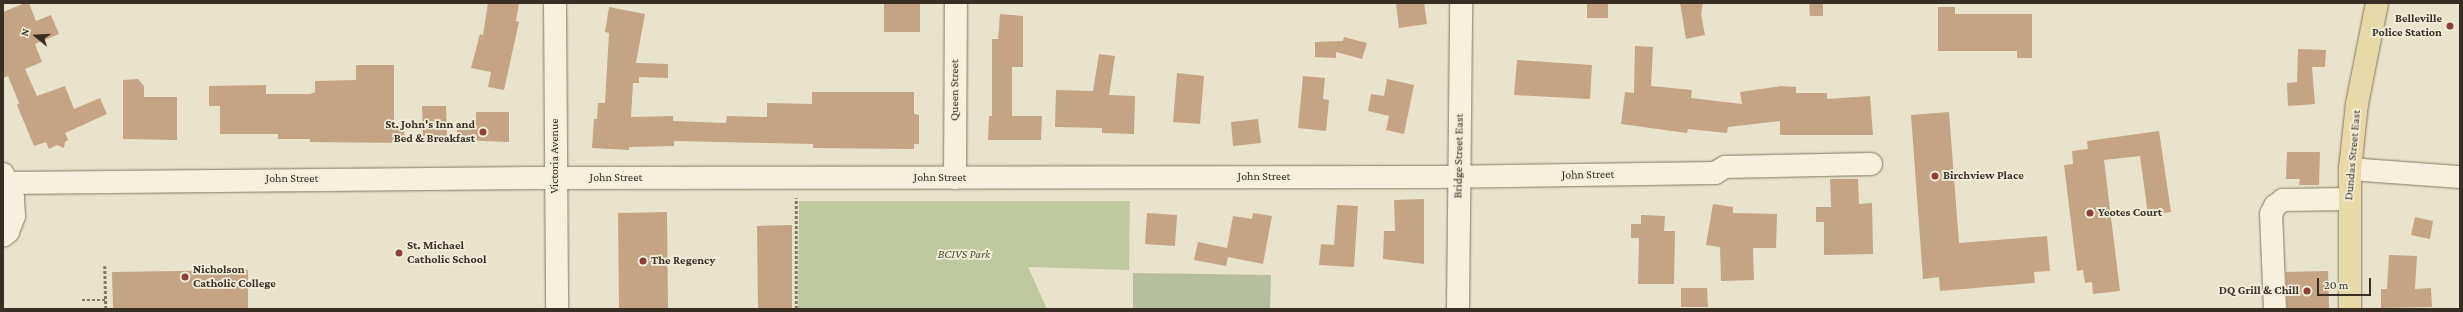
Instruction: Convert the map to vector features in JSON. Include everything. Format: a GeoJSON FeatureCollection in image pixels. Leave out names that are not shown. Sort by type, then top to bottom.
{"type":"FeatureCollection","features":[{"type":"Feature","properties":{"kind":"main road","name":"Dundas Street East"},"geometry":{"type":"LineString","coordinates":[[2350,309],[2348,199],[2350,169],[2358,104],[2377,3]]}},
{"type":"Feature","properties":{"kind":"street","name":"Victoria Avenue"},"geometry":{"type":"LineString","coordinates":[[555,3],[556,309]]}},
{"type":"Feature","properties":{"kind":"street","name":"Queen Street"},"geometry":{"type":"LineString","coordinates":[[955,178],[956,3]]}},
{"type":"Feature","properties":{"kind":"street","name":"Bridge Street East"},"geometry":{"type":"LineString","coordinates":[[1458,309],[1462,3]]}},
{"type":"Feature","properties":{"kind":"street","name":"John Street"},"geometry":{"type":"LineString","coordinates":[[5,178],[1459,177],[1715,173],[1725,167],[1871,164]]}},
{"type":"Feature","properties":{"kind":"street"},"geometry":{"type":"LineString","coordinates":[[2350,169],[2460,177]]}},
{"type":"Feature","properties":{"kind":"street"},"geometry":{"type":"LineString","coordinates":[[3,236],[8,232],[14,216],[13,198],[5,178]]}},
{"type":"Feature","properties":{"kind":"street"},"geometry":{"type":"LineString","coordinates":[[2275,309],[2271,214],[2275,206],[2283,200],[2348,199]]}},
{"type":"Feature","properties":{"kind":"path"},"geometry":{"type":"LineString","coordinates":[[796,192],[796,309]]}},
{"type":"Feature","properties":{"kind":"path"},"geometry":{"type":"LineString","coordinates":[[105,266],[106,309]]}},
{"type":"Feature","properties":{"kind":"path"},"geometry":{"type":"LineString","coordinates":[[82,300],[105,300]]}},
{"type":"Feature","properties":{"kind":"green space","name":"BCIVS Park"},"geometry":{"type":"Polygon","coordinates":[[[799,201],[1130,201],[1129,270],[1028,267],[1047,309],[798,309],[799,201]]]}},
{"type":"Feature","properties":{"kind":"green space"},"geometry":{"type":"Polygon","coordinates":[[[1133,273],[1271,275],[1270,309],[1133,309],[1133,273]]]}},
{"type":"Feature","properties":{"kind":"building"},"geometry":{"type":"Polygon","coordinates":[[[25,3],[29,3],[36,21],[51,15],[59,34],[35,44],[42,62],[25,69],[37,96],[65,86],[74,109],[100,98],[107,114],[65,133],[68,140],[65,142],[64,148],[57,145],[49,149],[46,142],[34,146],[17,105],[19,103],[8,76],[3,78],[3,12],[25,3]]]}},
{"type":"Feature","properties":{"kind":"building"},"geometry":{"type":"Polygon","coordinates":[[[488,3],[519,3],[516,21],[519,22],[504,90],[488,87],[491,72],[471,68],[480,34],[483,35],[488,3]]]}},
{"type":"Feature","properties":{"kind":"building"},"geometry":{"type":"Polygon","coordinates":[[[884,3],[920,3],[920,32],[884,32],[884,3]]]}},
{"type":"Feature","properties":{"kind":"building"},"geometry":{"type":"Polygon","coordinates":[[[1396,3],[1424,3],[1427,24],[1399,28],[1396,3]]]}},
{"type":"Feature","properties":{"kind":"building"},"geometry":{"type":"Polygon","coordinates":[[[1587,3],[1608,3],[1608,18],[1587,18],[1587,3]]]}},
{"type":"Feature","properties":{"kind":"building"},"geometry":{"type":"Polygon","coordinates":[[[1680,3],[1703,3],[1701,14],[1705,35],[1686,39],[1680,3]]]}},
{"type":"Feature","properties":{"kind":"building"},"geometry":{"type":"Polygon","coordinates":[[[1809,3],[1823,3],[1823,16],[1810,16],[1809,3]]]}},
{"type":"Feature","properties":{"kind":"building"},"geometry":{"type":"Polygon","coordinates":[[[609,7],[645,14],[636,63],[668,64],[668,78],[639,77],[639,83],[633,83],[631,117],[673,116],[673,121],[726,123],[727,116],[767,117],[767,103],[812,104],[812,92],[914,92],[914,114],[919,115],[919,144],[914,144],[914,149],[813,148],[813,144],[674,141],[674,146],[629,147],[629,150],[592,148],[594,119],[597,119],[598,103],[605,103],[609,33],[605,32],[609,7]]]}},
{"type":"Feature","properties":{"kind":"building"},"geometry":{"type":"Polygon","coordinates":[[[1938,7],[1955,7],[1955,14],[2032,14],[2032,58],[2017,58],[2017,51],[1938,51],[1938,7]]]}},
{"type":"Feature","properties":{"kind":"building"},"geometry":{"type":"Polygon","coordinates":[[[1000,14],[1023,16],[1023,67],[1012,67],[1012,116],[1042,116],[1041,140],[988,140],[989,116],[992,116],[992,39],[998,39],[1000,14]]]}},
{"type":"Feature","properties":{"kind":"building"},"geometry":{"type":"Polygon","coordinates":[[[1344,37],[1367,43],[1362,59],[1336,52],[1336,58],[1315,57],[1315,42],[1343,41],[1344,37]]]}},
{"type":"Feature","properties":{"kind":"building"},"geometry":{"type":"Polygon","coordinates":[[[1635,46],[1653,47],[1651,86],[1692,90],[1691,98],[1742,104],[1740,92],[1781,86],[1796,87],[1796,93],[1827,93],[1827,99],[1870,96],[1873,135],[1780,135],[1780,121],[1728,127],[1727,133],[1688,129],[1687,133],[1621,124],[1625,92],[1634,93],[1635,46]]]}},
{"type":"Feature","properties":{"kind":"building"},"geometry":{"type":"Polygon","coordinates":[[[2298,49],[2326,50],[2325,67],[2312,67],[2315,104],[2288,106],[2287,83],[2297,82],[2298,49]]]}},
{"type":"Feature","properties":{"kind":"building"},"geometry":{"type":"Polygon","coordinates":[[[1099,54],[1115,56],[1109,95],[1135,96],[1134,134],[1102,133],[1102,128],[1055,127],[1056,90],[1093,91],[1099,54]]]}},
{"type":"Feature","properties":{"kind":"building"},"geometry":{"type":"Polygon","coordinates":[[[1517,60],[1592,65],[1590,99],[1514,95],[1517,60]]]}},
{"type":"Feature","properties":{"kind":"building"},"geometry":{"type":"Polygon","coordinates":[[[356,65],[394,65],[394,127],[404,127],[405,143],[310,142],[310,139],[278,139],[278,134],[220,134],[220,106],[209,106],[209,86],[266,85],[266,94],[310,94],[315,92],[315,81],[356,80],[356,65]]]}},
{"type":"Feature","properties":{"kind":"building"},"geometry":{"type":"Polygon","coordinates":[[[1177,73],[1204,76],[1200,124],[1173,122],[1177,73]]]}},
{"type":"Feature","properties":{"kind":"building"},"geometry":{"type":"Polygon","coordinates":[[[1303,76],[1325,78],[1323,99],[1329,100],[1326,131],[1298,128],[1303,76]]]}},
{"type":"Feature","properties":{"kind":"building"},"geometry":{"type":"Polygon","coordinates":[[[138,79],[144,86],[144,97],[177,97],[177,140],[123,139],[123,80],[138,79]]]}},
{"type":"Feature","properties":{"kind":"building"},"geometry":{"type":"Polygon","coordinates":[[[1387,79],[1414,85],[1404,134],[1386,130],[1389,116],[1368,111],[1371,94],[1384,96],[1387,79]]]}},
{"type":"Feature","properties":{"kind":"building"},"geometry":{"type":"Polygon","coordinates":[[[422,106],[446,106],[447,137],[423,138],[422,106]]]}},
{"type":"Feature","properties":{"kind":"building","name":"St. John's Inn and Bed & Breakfast"},"geometry":{"type":"Polygon","coordinates":[[[476,112],[509,112],[509,142],[457,140],[457,124],[476,124],[476,112]]]}},
{"type":"Feature","properties":{"kind":"building","name":"Birchview Place"},"geometry":{"type":"Polygon","coordinates":[[[1949,112],[1959,243],[2047,236],[2050,271],[2034,272],[2035,283],[1940,291],[1939,277],[1923,279],[1911,115],[1949,112]]]}},
{"type":"Feature","properties":{"kind":"building"},"geometry":{"type":"Polygon","coordinates":[[[1258,119],[1261,143],[1233,146],[1231,122],[1258,119]]]}},
{"type":"Feature","properties":{"kind":"building","name":"Yeotes Court"},"geometry":{"type":"Polygon","coordinates":[[[2159,131],[2171,212],[2148,215],[2140,156],[2104,160],[2120,291],[2093,294],[2092,282],[2085,283],[2083,270],[2077,271],[2064,165],[2073,164],[2072,151],[2088,149],[2087,141],[2159,131]]]}},
{"type":"Feature","properties":{"kind":"building"},"geometry":{"type":"Polygon","coordinates":[[[2287,152],[2320,152],[2319,185],[2299,185],[2300,179],[2286,179],[2287,152]]]}},
{"type":"Feature","properties":{"kind":"building"},"geometry":{"type":"Polygon","coordinates":[[[1830,179],[1858,179],[1859,204],[1872,203],[1873,254],[1824,255],[1824,222],[1816,222],[1816,207],[1831,207],[1830,179]]]}},
{"type":"Feature","properties":{"kind":"building"},"geometry":{"type":"Polygon","coordinates":[[[1424,199],[1424,264],[1383,259],[1384,231],[1395,231],[1394,200],[1424,199]]]}},
{"type":"Feature","properties":{"kind":"building"},"geometry":{"type":"Polygon","coordinates":[[[1713,204],[1733,207],[1733,213],[1777,214],[1776,248],[1753,248],[1754,280],[1721,281],[1720,247],[1706,245],[1713,204]]]}},
{"type":"Feature","properties":{"kind":"building"},"geometry":{"type":"Polygon","coordinates":[[[1337,205],[1358,206],[1354,267],[1319,265],[1321,244],[1334,245],[1337,205]]]}},
{"type":"Feature","properties":{"kind":"building","name":"The Regency"},"geometry":{"type":"Polygon","coordinates":[[[667,212],[668,309],[619,309],[618,213],[667,212]]]}},
{"type":"Feature","properties":{"kind":"building"},"geometry":{"type":"Polygon","coordinates":[[[1147,213],[1177,215],[1175,246],[1145,244],[1147,213]]]}},
{"type":"Feature","properties":{"kind":"building"},"geometry":{"type":"Polygon","coordinates":[[[1253,213],[1272,216],[1263,264],[1228,257],[1226,266],[1194,260],[1198,242],[1227,248],[1233,216],[1252,219],[1253,213]]]}},
{"type":"Feature","properties":{"kind":"building"},"geometry":{"type":"Polygon","coordinates":[[[1641,215],[1665,216],[1664,231],[1675,231],[1674,284],[1638,284],[1639,238],[1631,238],[1631,224],[1641,224],[1641,215]]]}},
{"type":"Feature","properties":{"kind":"building"},"geometry":{"type":"Polygon","coordinates":[[[2415,217],[2433,221],[2430,239],[2411,235],[2415,217]]]}},
{"type":"Feature","properties":{"kind":"building"},"geometry":{"type":"Polygon","coordinates":[[[792,225],[792,309],[758,309],[757,226],[792,225]]]}},
{"type":"Feature","properties":{"kind":"building"},"geometry":{"type":"Polygon","coordinates":[[[2389,255],[2417,256],[2415,289],[2431,288],[2432,307],[2381,308],[2381,289],[2387,289],[2389,255]]]}},
{"type":"Feature","properties":{"kind":"building"},"geometry":{"type":"Polygon","coordinates":[[[248,270],[248,309],[113,309],[112,272],[248,270]]]}},
{"type":"Feature","properties":{"kind":"building","name":"DQ Grill & Chill"},"geometry":{"type":"Polygon","coordinates":[[[2328,271],[2329,309],[2287,309],[2286,272],[2328,271]]]}},
{"type":"Feature","properties":{"kind":"building"},"geometry":{"type":"Polygon","coordinates":[[[1681,288],[1707,288],[1708,307],[1681,307],[1681,288]]]}},
{"type":"Feature","properties":{"kind":"place","name":"Belleville Police Station"},"geometry":{"type":"Point","coordinates":[2450,26]}},
{"type":"Feature","properties":{"kind":"place","name":"St. John's Inn and Bed & Breakfast"},"geometry":{"type":"Point","coordinates":[483,132]}},
{"type":"Feature","properties":{"kind":"place","name":"Birchview Place"},"geometry":{"type":"Point","coordinates":[1935,176]}},
{"type":"Feature","properties":{"kind":"place","name":"Yeotes Court"},"geometry":{"type":"Point","coordinates":[2090,213]}},
{"type":"Feature","properties":{"kind":"place","name":"St. Michael Catholic School"},"geometry":{"type":"Point","coordinates":[399,253]}},
{"type":"Feature","properties":{"kind":"place","name":"The Regency"},"geometry":{"type":"Point","coordinates":[643,261]}},
{"type":"Feature","properties":{"kind":"place","name":"Nicholson Catholic College"},"geometry":{"type":"Point","coordinates":[185,277]}},
{"type":"Feature","properties":{"kind":"place","name":"DQ Grill & Chill"},"geometry":{"type":"Point","coordinates":[2307,291]}}]}
